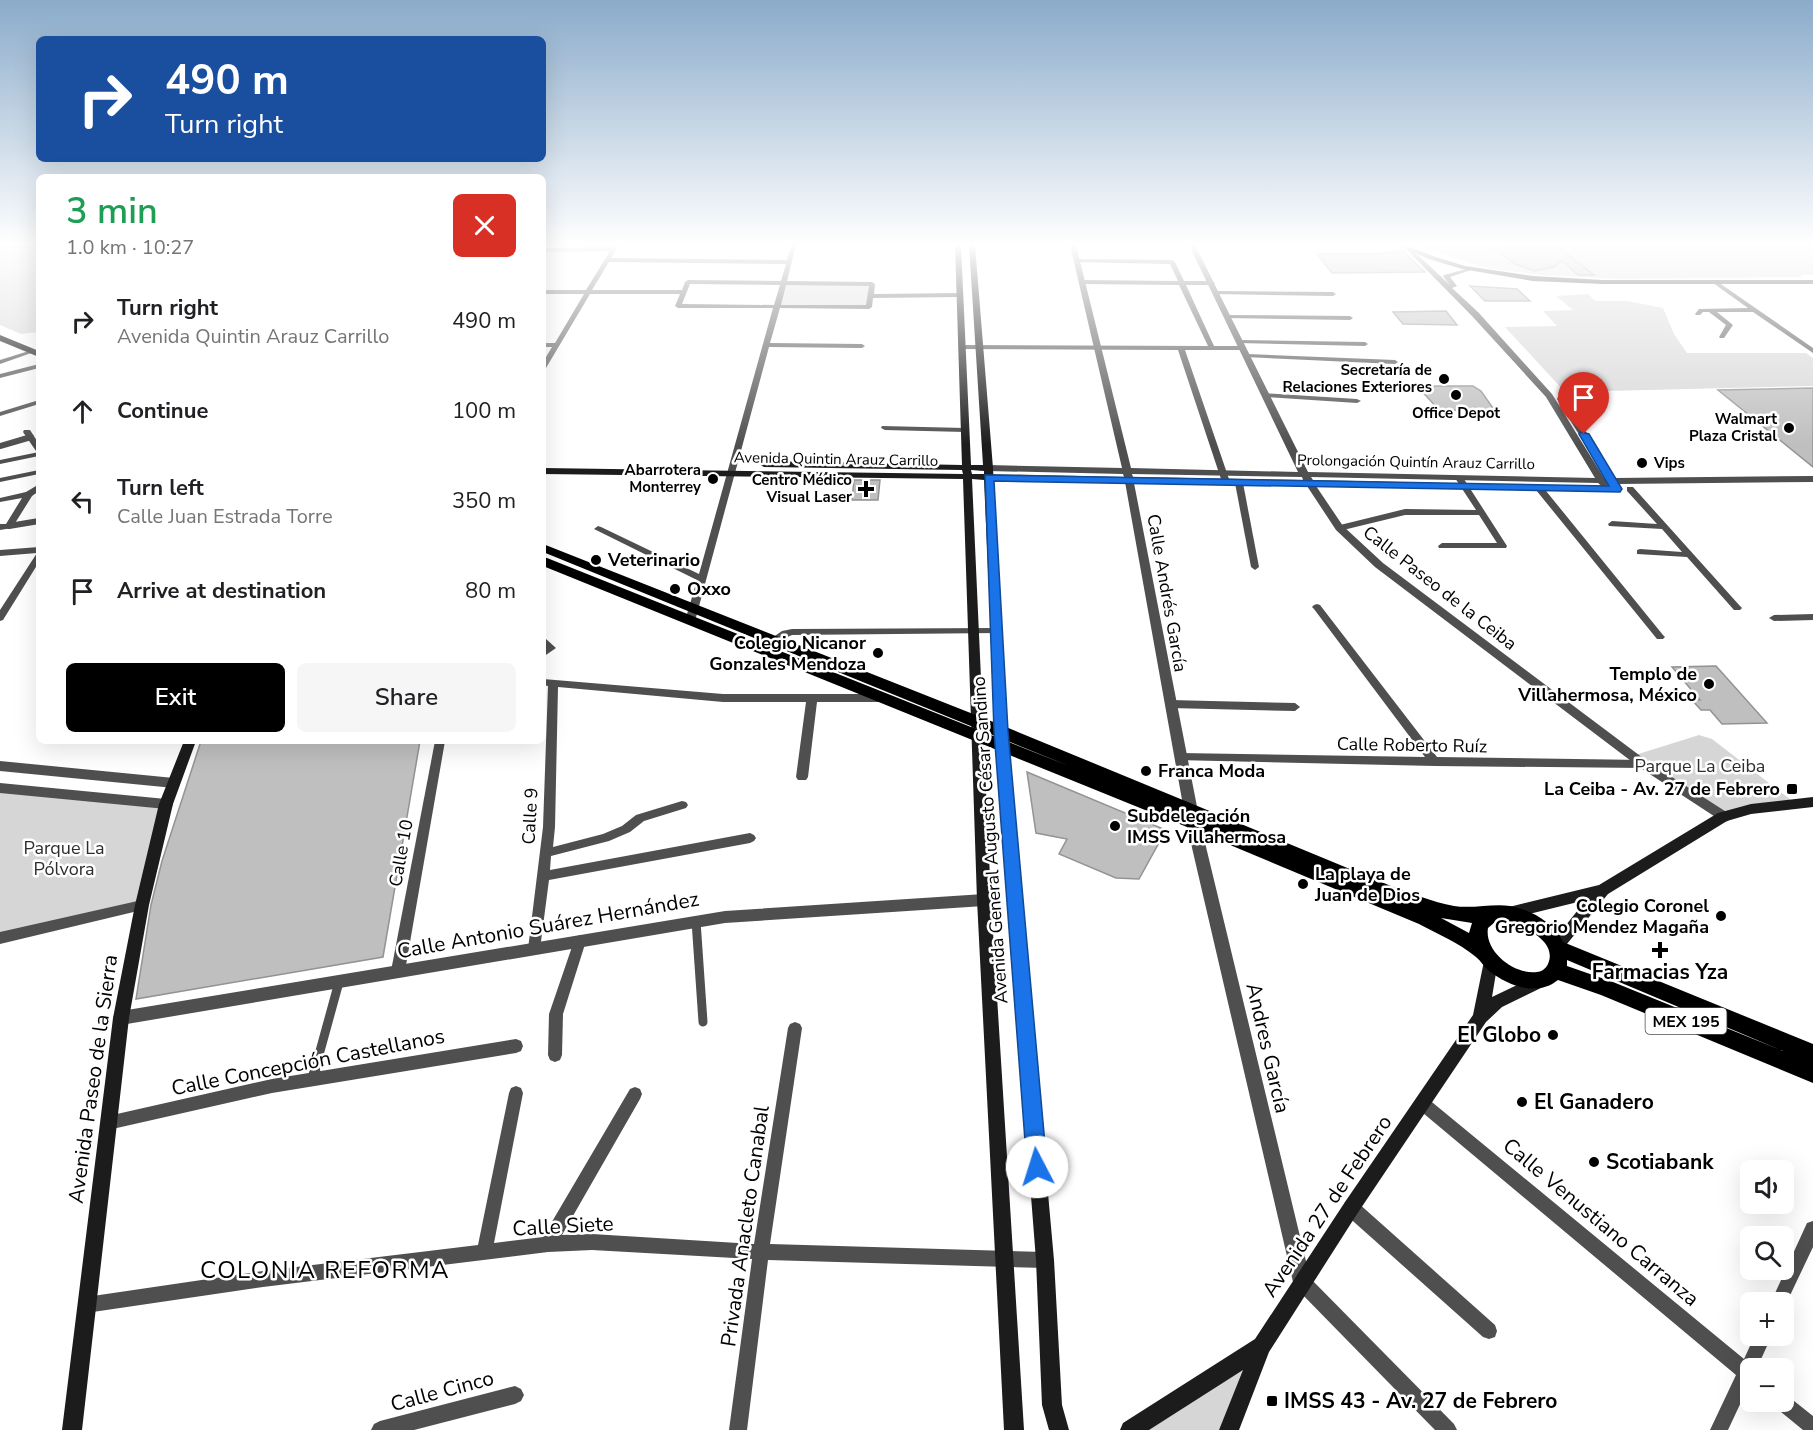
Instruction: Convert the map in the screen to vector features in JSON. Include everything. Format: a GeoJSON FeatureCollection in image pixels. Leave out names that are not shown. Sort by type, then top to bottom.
{"type":"FeatureCollection","features":[{"type":"Feature","properties":{"kind":"main road","name":"Avenida General Augusto César Sandino"},"geometry":{"type":"LineString","coordinates":[[961,312],[984,900],[1014,1430]]}},
{"type":"Feature","properties":{"kind":"main road","name":"Avenida General Augusto César Sandino"},"geometry":{"type":"LineString","coordinates":[[976,312],[988,473],[1001,739],[1045,1260],[1052,1405],[1059,1430]]}},
{"type":"Feature","properties":{"kind":"main road"},"geometry":{"type":"LineString","coordinates":[[0,330],[36,349]]}},
{"type":"Feature","properties":{"kind":"main road"},"geometry":{"type":"LineString","coordinates":[[0,338],[36,350]]}},
{"type":"Feature","properties":{"kind":"main road","name":"Avenida Quintin Arauz Carrillo"},"geometry":{"type":"LineString","coordinates":[[546,463],[988,473]]}},
{"type":"Feature","properties":{"kind":"main road","name":"Avenida Quintin Arauz Carrillo"},"geometry":{"type":"LineString","coordinates":[[546,471],[732,468]]}},
{"type":"Feature","properties":{"kind":"main road"},"geometry":{"type":"LineString","coordinates":[[546,550],[880,698],[978,730]]}},
{"type":"Feature","properties":{"kind":"main road"},"geometry":{"type":"LineString","coordinates":[[546,562],[692,616],[774,640],[978,730],[1405,898],[1475,918],[1501,914],[1537,924],[1558,946],[1561,961],[1550,975],[1531,980],[1517,977],[1451,932],[1425,919],[1191,815]]}},
{"type":"Feature","properties":{"kind":"main road","name":"Avenida Paseo de la Sierra"},"geometry":{"type":"LineString","coordinates":[[72,1430],[122,1018],[142,906],[166,804],[189,744]]}},
{"type":"Feature","properties":{"kind":"main road"},"geometry":{"type":"LineString","coordinates":[[1487,957],[1478,940],[1478,929],[1482,920],[1603,890],[1723,817],[1750,809],[1813,802]]}},
{"type":"Feature","properties":{"kind":"main road"},"geometry":{"type":"LineString","coordinates":[[1558,946],[1603,890]]}},
{"type":"Feature","properties":{"kind":"main road","name":"MEX 195"},"geometry":{"type":"LineString","coordinates":[[1558,946],[1813,1054]]}},
{"type":"Feature","properties":{"kind":"main road","name":"Avenida 27 de Febrero"},"geometry":{"type":"LineString","coordinates":[[1480,1017],[1487,957]]}},
{"type":"Feature","properties":{"kind":"main road","name":"Avenida 27 de Febrero"},"geometry":{"type":"LineString","coordinates":[[1229,1430],[1262,1346],[1351,1208],[1480,1017],[1492,1005],[1550,975]]}},
{"type":"Feature","properties":{"kind":"main road","name":"MEX 195"},"geometry":{"type":"LineString","coordinates":[[1550,975],[1606,988],[1813,1073]]}},
{"type":"Feature","properties":{"kind":"main road"},"geometry":{"type":"LineString","coordinates":[[1130,1430],[1262,1346]]}},
{"type":"Feature","properties":{"kind":"street"},"geometry":{"type":"LineString","coordinates":[[546,362],[575,312]]}},
{"type":"Feature","properties":{"kind":"street"},"geometry":{"type":"LineString","coordinates":[[692,616],[775,312]]}},
{"type":"Feature","properties":{"kind":"street","name":"Calle Andrés García"},"geometry":{"type":"LineString","coordinates":[[1089,312],[1128,475],[1191,815]]}},
{"type":"Feature","properties":{"kind":"street"},"geometry":{"type":"LineString","coordinates":[[1195,312],[1212,348]]}},
{"type":"Feature","properties":{"kind":"street","name":"Calle Paseo de la Ceiba"},"geometry":{"type":"LineString","coordinates":[[1225,312],[1309,484],[1339,528],[1395,578],[1643,764],[1723,817]]}},
{"type":"Feature","properties":{"kind":"street"},"geometry":{"type":"LineString","coordinates":[[1476,312],[1549,396],[1609,485]]}},
{"type":"Feature","properties":{"kind":"street"},"geometry":{"type":"LineString","coordinates":[[1477,312],[1558,395],[1609,485]]}},
{"type":"Feature","properties":{"kind":"street"},"geometry":{"type":"LineString","coordinates":[[1714,312],[1730,325],[1722,337]]}},
{"type":"Feature","properties":{"kind":"street"},"geometry":{"type":"LineString","coordinates":[[1756,312],[1813,351]]}},
{"type":"Feature","properties":{"kind":"street"},"geometry":{"type":"LineString","coordinates":[[1227,317],[1350,318]]}},
{"type":"Feature","properties":{"kind":"street"},"geometry":{"type":"LineString","coordinates":[[1244,349],[1365,344]]}},
{"type":"Feature","properties":{"kind":"street"},"geometry":{"type":"LineString","coordinates":[[546,345],[555,345]]}},
{"type":"Feature","properties":{"kind":"street"},"geometry":{"type":"LineString","coordinates":[[767,345],[862,346]]}},
{"type":"Feature","properties":{"kind":"street"},"geometry":{"type":"LineString","coordinates":[[962,348],[1244,349],[1395,362]]}},
{"type":"Feature","properties":{"kind":"street"},"geometry":{"type":"LineString","coordinates":[[1181,348],[1225,478]]}},
{"type":"Feature","properties":{"kind":"street"},"geometry":{"type":"LineString","coordinates":[[0,362],[36,350]]}},
{"type":"Feature","properties":{"kind":"street"},"geometry":{"type":"LineString","coordinates":[[0,376],[36,367]]}},
{"type":"Feature","properties":{"kind":"street"},"geometry":{"type":"LineString","coordinates":[[1265,395],[1357,401]]}},
{"type":"Feature","properties":{"kind":"street"},"geometry":{"type":"LineString","coordinates":[[0,414],[36,403]]}},
{"type":"Feature","properties":{"kind":"street"},"geometry":{"type":"LineString","coordinates":[[885,428],[965,430]]}},
{"type":"Feature","properties":{"kind":"street"},"geometry":{"type":"LineString","coordinates":[[0,446],[29,434],[36,444]]}},
{"type":"Feature","properties":{"kind":"street"},"geometry":{"type":"LineString","coordinates":[[0,462],[36,455]]}},
{"type":"Feature","properties":{"kind":"street"},"geometry":{"type":"LineString","coordinates":[[0,480],[36,473]]}},
{"type":"Feature","properties":{"kind":"street","name":"Avenida Quintin Arauz Carrillo"},"geometry":{"type":"LineString","coordinates":[[988,473],[1128,475]]}},
{"type":"Feature","properties":{"kind":"street","name":"Prolongación Quintín Arauz Carrillo"},"geometry":{"type":"LineString","coordinates":[[1128,475],[1225,478],[1304,474],[1459,478],[1609,485],[1630,489],[1813,488]]}},
{"type":"Feature","properties":{"kind":"street","name":"Prolongación Quintín Arauz Carrillo"},"geometry":{"type":"LineString","coordinates":[[1225,478],[1239,483],[1539,488],[1705,480],[1813,479]]}},
{"type":"Feature","properties":{"kind":"street"},"geometry":{"type":"LineString","coordinates":[[1442,546],[1503,546],[1459,478]]}},
{"type":"Feature","properties":{"kind":"street"},"geometry":{"type":"LineString","coordinates":[[1705,480],[1714,488]]}},
{"type":"Feature","properties":{"kind":"street"},"geometry":{"type":"LineString","coordinates":[[1239,483],[1255,567]]}},
{"type":"Feature","properties":{"kind":"street"},"geometry":{"type":"LineString","coordinates":[[1539,488],[1660,637]]}},
{"type":"Feature","properties":{"kind":"street"},"geometry":{"type":"LineString","coordinates":[[1630,489],[1737,608]]}},
{"type":"Feature","properties":{"kind":"street"},"geometry":{"type":"LineString","coordinates":[[0,500],[29,494],[36,490]]}},
{"type":"Feature","properties":{"kind":"street"},"geometry":{"type":"LineString","coordinates":[[4,526],[29,494]]}},
{"type":"Feature","properties":{"kind":"street"},"geometry":{"type":"LineString","coordinates":[[1339,528],[1406,512],[1482,513]]}},
{"type":"Feature","properties":{"kind":"street"},"geometry":{"type":"LineString","coordinates":[[4,526],[36,521]]}},
{"type":"Feature","properties":{"kind":"street"},"geometry":{"type":"LineString","coordinates":[[1612,524],[1664,527]]}},
{"type":"Feature","properties":{"kind":"street"},"geometry":{"type":"LineString","coordinates":[[598,529],[702,579]]}},
{"type":"Feature","properties":{"kind":"street"},"geometry":{"type":"LineString","coordinates":[[0,553],[36,550]]}},
{"type":"Feature","properties":{"kind":"street"},"geometry":{"type":"LineString","coordinates":[[1640,552],[1690,555]]}},
{"type":"Feature","properties":{"kind":"street"},"geometry":{"type":"LineString","coordinates":[[0,618],[36,560]]}},
{"type":"Feature","properties":{"kind":"street"},"geometry":{"type":"LineString","coordinates":[[1317,607],[1435,762]]}},
{"type":"Feature","properties":{"kind":"street"},"geometry":{"type":"LineString","coordinates":[[1774,618],[1813,617]]}},
{"type":"Feature","properties":{"kind":"street"},"geometry":{"type":"LineString","coordinates":[[774,640],[785,633],[792,632],[996,631]]}},
{"type":"Feature","properties":{"kind":"street"},"geometry":{"type":"LineString","coordinates":[[548,683],[723,698],[880,698]]}},
{"type":"Feature","properties":{"kind":"street","name":"Calle 9"},"geometry":{"type":"LineString","coordinates":[[534,949],[546,853],[548,683]]}},
{"type":"Feature","properties":{"kind":"street"},"geometry":{"type":"LineString","coordinates":[[802,777],[812,698]]}},
{"type":"Feature","properties":{"kind":"street"},"geometry":{"type":"LineString","coordinates":[[1170,704],[1295,707]]}},
{"type":"Feature","properties":{"kind":"street","name":"Calle 10"},"geometry":{"type":"LineString","coordinates":[[398,971],[439,744]]}},
{"type":"Feature","properties":{"kind":"street","name":"Calle Roberto Ruíz"},"geometry":{"type":"LineString","coordinates":[[1180,757],[1643,764]]}},
{"type":"Feature","properties":{"kind":"street"},"geometry":{"type":"LineString","coordinates":[[0,766],[174,783]]}},
{"type":"Feature","properties":{"kind":"street"},"geometry":{"type":"LineString","coordinates":[[0,788],[166,804]]}},
{"type":"Feature","properties":{"kind":"street"},"geometry":{"type":"LineString","coordinates":[[546,853],[600,840],[626,829],[640,818],[682,805]]}},
{"type":"Feature","properties":{"kind":"street","name":"Andres García"},"geometry":{"type":"LineString","coordinates":[[1191,815],[1302,1282]]}},
{"type":"Feature","properties":{"kind":"street"},"geometry":{"type":"LineString","coordinates":[[543,876],[750,838]]}},
{"type":"Feature","properties":{"kind":"street","name":"Calle Antonio Suárez Hernández"},"geometry":{"type":"LineString","coordinates":[[122,1018],[696,921],[753,914],[984,900]]}},
{"type":"Feature","properties":{"kind":"street"},"geometry":{"type":"LineString","coordinates":[[0,938],[142,906]]}},
{"type":"Feature","properties":{"kind":"street"},"geometry":{"type":"LineString","coordinates":[[696,921],[703,1022]]}},
{"type":"Feature","properties":{"kind":"street"},"geometry":{"type":"LineString","coordinates":[[555,1055],[555,1014],[580,941]]}},
{"type":"Feature","properties":{"kind":"street"},"geometry":{"type":"LineString","coordinates":[[313,1078],[339,982]]}},
{"type":"Feature","properties":{"kind":"street","name":"Privada Anacleto Canabal"},"geometry":{"type":"LineString","coordinates":[[738,1430],[761,1252],[795,1028]]}},
{"type":"Feature","properties":{"kind":"street","name":"Calle Concepción Castellanos"},"geometry":{"type":"LineString","coordinates":[[108,1123],[219,1096],[313,1078],[516,1046]]}},
{"type":"Feature","properties":{"kind":"street"},"geometry":{"type":"LineString","coordinates":[[484,1253],[516,1093]]}},
{"type":"Feature","properties":{"kind":"street"},"geometry":{"type":"LineString","coordinates":[[548,1244],[634,1094]]}},
{"type":"Feature","properties":{"kind":"street","name":"Calle Venustiano Carranza"},"geometry":{"type":"LineString","coordinates":[[1422,1103],[1740,1367]]}},
{"type":"Feature","properties":{"kind":"street"},"geometry":{"type":"LineString","coordinates":[[1351,1208],[1489,1331]]}},
{"type":"Feature","properties":{"kind":"street"},"geometry":{"type":"LineString","coordinates":[[1784,1292],[1813,1230]]}},
{"type":"Feature","properties":{"kind":"street","name":"Calle Siete"},"geometry":{"type":"LineString","coordinates":[[86,1305],[263,1279],[548,1244],[592,1242],[761,1252],[1045,1260]]}},
{"type":"Feature","properties":{"kind":"street"},"geometry":{"type":"LineString","coordinates":[[1302,1282],[1448,1430]]}},
{"type":"Feature","properties":{"kind":"street"},"geometry":{"type":"LineString","coordinates":[[1719,1430],[1740,1389]]}},
{"type":"Feature","properties":{"kind":"street","name":"Calle Cinco"},"geometry":{"type":"LineString","coordinates":[[380,1430],[515,1395]]}},
{"type":"Feature","properties":{"kind":"street"},"geometry":{"type":"LineString","coordinates":[[1794,1412],[1813,1427]]}},
{"type":"Feature","properties":{"kind":"green space"},"geometry":{"type":"Polygon","coordinates":[[[0,312],[36,312],[36,332],[21,334],[0,325],[0,312]]]}},
{"type":"Feature","properties":{"kind":"green space"},"geometry":{"type":"Polygon","coordinates":[[[1544,312],[1665,312],[1674,334],[1687,353],[1806,353],[1813,358],[1813,386],[1565,392],[1505,327],[1557,326],[1544,312]]]}},
{"type":"Feature","properties":{"kind":"green space","name":"Parque La Ceiba"},"geometry":{"type":"Polygon","coordinates":[[[1699,735],[1712,739],[1795,803],[1723,817],[1632,756],[1699,735]]]}},
{"type":"Feature","properties":{"kind":"green space","name":"Parque La Pólvora"},"geometry":{"type":"Polygon","coordinates":[[[0,788],[166,804],[142,905],[0,937],[0,788]]]}},
{"type":"Feature","properties":{"kind":"green space"},"geometry":{"type":"Polygon","coordinates":[[[1262,1346],[1229,1430],[1130,1430],[1262,1346]]]}},
{"type":"Feature","properties":{"kind":"building"},"geometry":{"type":"Polygon","coordinates":[[[1393,312],[1447,312],[1457,325],[1403,324],[1393,312]]]}},
{"type":"Feature","properties":{"kind":"building","name":"Office Depot"},"geometry":{"type":"Polygon","coordinates":[[[1417,386],[1473,386],[1481,391],[1495,411],[1439,410],[1417,386]]]}},
{"type":"Feature","properties":{"kind":"building","name":"Walmart Plaza Cristal"},"geometry":{"type":"Polygon","coordinates":[[[1813,388],[1813,467],[1718,390],[1813,388]]]}},
{"type":"Feature","properties":{"kind":"building","name":"Centro Médico Visual Laser"},"geometry":{"type":"Polygon","coordinates":[[[854,480],[880,480],[878,500],[852,500],[854,480]]]}},
{"type":"Feature","properties":{"kind":"building","name":"Templo de Villahermosa, México"},"geometry":{"type":"Polygon","coordinates":[[[1716,666],[1767,723],[1722,724],[1710,710],[1701,710],[1692,700],[1700,700],[1672,667],[1716,666]]]}},
{"type":"Feature","properties":{"kind":"building"},"geometry":{"type":"Polygon","coordinates":[[[200,744],[419,744],[383,957],[136,999],[151,905],[162,861],[200,744]]]}},
{"type":"Feature","properties":{"kind":"building","name":"Subdelegación IMSS Villahermosa"},"geometry":{"type":"Polygon","coordinates":[[[1027,772],[1166,830],[1139,879],[1116,878],[1059,854],[1067,839],[1036,833],[1027,772]]]}},
{"type":"Feature","properties":{"kind":"place","name":"Secretaría de Relaciones Exteriores"},"geometry":{"type":"Point","coordinates":[1444,379]}},
{"type":"Feature","properties":{"kind":"place","name":"Office Depot"},"geometry":{"type":"Point","coordinates":[1456,395]}},
{"type":"Feature","properties":{"kind":"place","name":"Walmart Plaza Cristal"},"geometry":{"type":"Point","coordinates":[1789,428]}},
{"type":"Feature","properties":{"kind":"place","name":"Vips"},"geometry":{"type":"Point","coordinates":[1642,463]}},
{"type":"Feature","properties":{"kind":"place","name":"Abarrotera Monterrey"},"geometry":{"type":"Point","coordinates":[713,479]}},
{"type":"Feature","properties":{"kind":"place","name":"Centro Médico Visual Laser"},"geometry":{"type":"Point","coordinates":[866,489]}},
{"type":"Feature","properties":{"kind":"place","name":"Veterinario"},"geometry":{"type":"Point","coordinates":[596,560]}},
{"type":"Feature","properties":{"kind":"place","name":"Oxxo"},"geometry":{"type":"Point","coordinates":[675,589]}},
{"type":"Feature","properties":{"kind":"place","name":"Colegio Nicanor Gonzales Mendoza"},"geometry":{"type":"Point","coordinates":[878,653]}},
{"type":"Feature","properties":{"kind":"place","name":"Templo de Villahermosa, México"},"geometry":{"type":"Point","coordinates":[1709,684]}},
{"type":"Feature","properties":{"kind":"place","name":"Franca Moda"},"geometry":{"type":"Point","coordinates":[1146,771]}},
{"type":"Feature","properties":{"kind":"place","name":"La Ceiba - Av. 27 de Febrero"},"geometry":{"type":"Point","coordinates":[1792,789]}},
{"type":"Feature","properties":{"kind":"place","name":"Subdelegación IMSS Villahermosa"},"geometry":{"type":"Point","coordinates":[1115,826]}},
{"type":"Feature","properties":{"kind":"place","name":"La playa de Juan de Dios"},"geometry":{"type":"Point","coordinates":[1303,884]}},
{"type":"Feature","properties":{"kind":"place","name":"Colegio Coronel Gregorio Mendez Magaña"},"geometry":{"type":"Point","coordinates":[1721,916]}},
{"type":"Feature","properties":{"kind":"place","name":"Farmacias Yza"},"geometry":{"type":"Point","coordinates":[1660,950]}},
{"type":"Feature","properties":{"kind":"place","name":"El Globo"},"geometry":{"type":"Point","coordinates":[1553,1035]}},
{"type":"Feature","properties":{"kind":"place","name":"El Ganadero"},"geometry":{"type":"Point","coordinates":[1522,1102]}},
{"type":"Feature","properties":{"kind":"place","name":"Scotiabank"},"geometry":{"type":"Point","coordinates":[1594,1162]}},
{"type":"Feature","properties":{"kind":"place","name":"IMSS 43 - Av. 27 de Febrero"},"geometry":{"type":"Point","coordinates":[1272,1401]}},
{"type":"Feature","properties":{"kind":"district","name":"COLONIA REFORMA"},"geometry":{"type":"Point","coordinates":[325,1270]}},
{"type":"Feature","properties":{"kind":"route"},"geometry":{"type":"LineString","coordinates":[[1037,1167],[1001,731],[988,477],[1617,489],[1584,434]]}}]}
